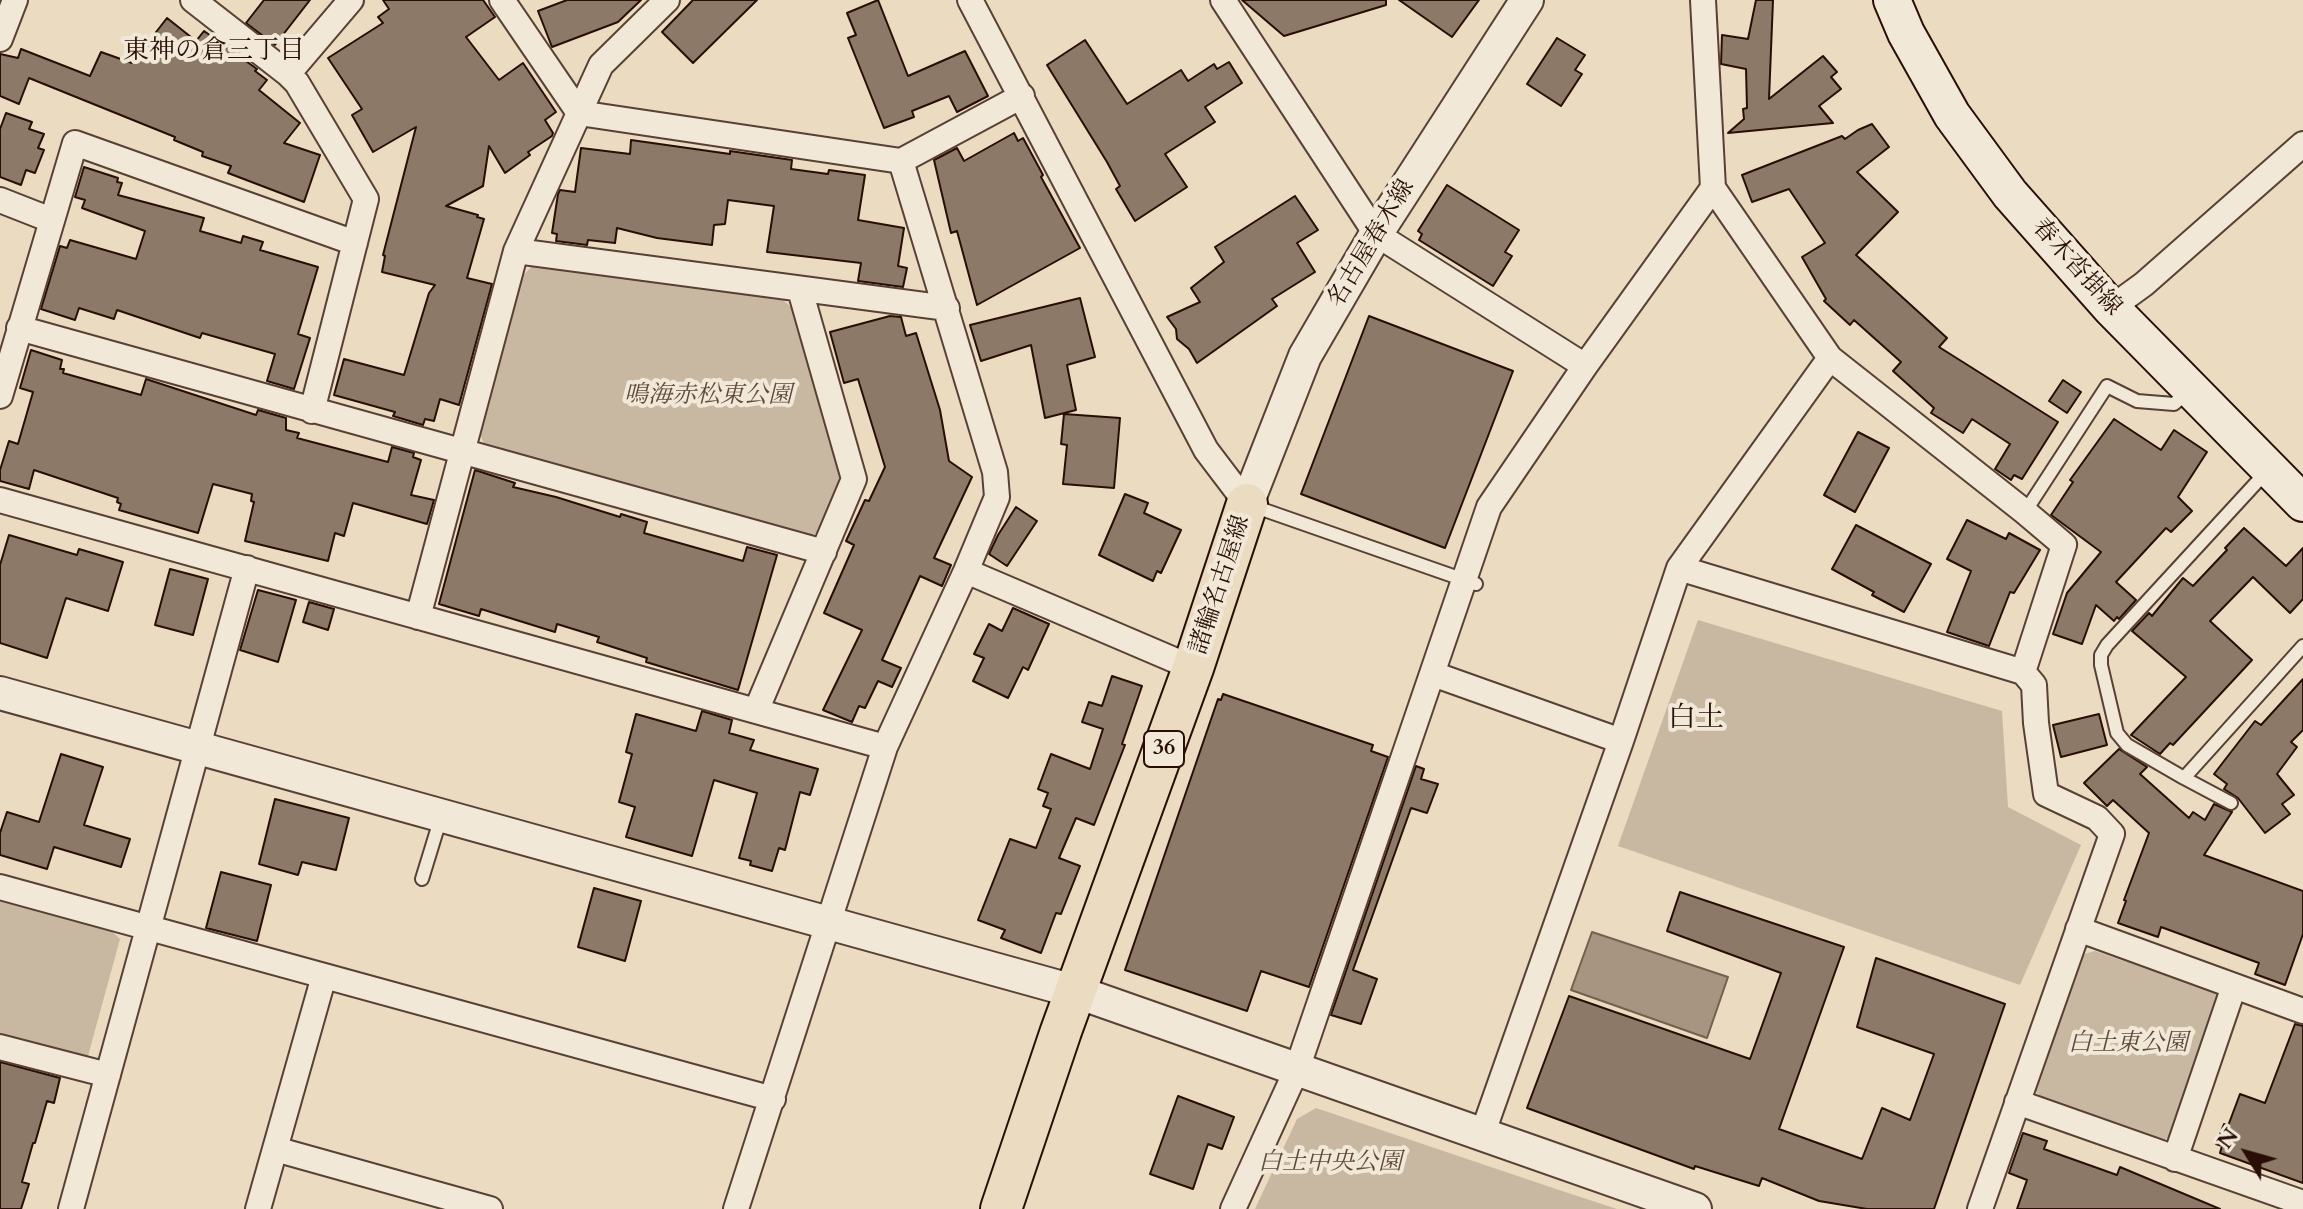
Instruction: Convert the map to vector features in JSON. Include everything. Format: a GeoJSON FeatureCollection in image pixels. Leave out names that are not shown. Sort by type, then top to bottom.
{"type":"FeatureCollection","features":[{"type":"Feature","properties":{"kind":"main road","name":"春木沓掛線"},"geometry":{"type":"LineString","coordinates":[[1892,0],[1906,33],[1952,115],[2047,238],[2111,308],[2303,503]]}},
{"type":"Feature","properties":{"kind":"main road","name":"諸輪名古屋線"},"geometry":{"type":"LineString","coordinates":[[1001,1209],[1193,668],[1247,504]]}},
{"type":"Feature","properties":{"kind":"street"},"geometry":{"type":"LineString","coordinates":[[0,39],[15,0]]}},
{"type":"Feature","properties":{"kind":"street"},"geometry":{"type":"LineString","coordinates":[[202,7],[231,0]]}},
{"type":"Feature","properties":{"kind":"street"},"geometry":{"type":"LineString","coordinates":[[288,74],[351,0]]}},
{"type":"Feature","properties":{"kind":"street"},"geometry":{"type":"LineString","coordinates":[[502,0],[579,113],[901,161],[1022,96]]}},
{"type":"Feature","properties":{"kind":"street"},"geometry":{"type":"LineString","coordinates":[[418,617],[516,251],[601,65],[667,0]]}},
{"type":"Feature","properties":{"kind":"street","name":"諸輪名古屋線"},"geometry":{"type":"LineString","coordinates":[[970,0],[1206,450],[1247,504]]}},
{"type":"Feature","properties":{"kind":"street"},"geometry":{"type":"LineString","coordinates":[[1223,0],[1376,234],[1589,369]]}},
{"type":"Feature","properties":{"kind":"street","name":"名古屋春木線"},"geometry":{"type":"LineString","coordinates":[[1247,504],[1305,356],[1376,234],[1527,0]]}},
{"type":"Feature","properties":{"kind":"street"},"geometry":{"type":"LineString","coordinates":[[1703,0],[1713,188],[1830,358],[2064,545],[2023,672]]}},
{"type":"Feature","properties":{"kind":"street"},"geometry":{"type":"LineString","coordinates":[[202,7],[297,83],[366,199],[312,411]]}},
{"type":"Feature","properties":{"kind":"street"},"geometry":{"type":"LineString","coordinates":[[0,396],[75,143],[355,243]]}},
{"type":"Feature","properties":{"kind":"street"},"geometry":{"type":"LineString","coordinates":[[2111,308],[2144,284],[2303,144]]}},
{"type":"Feature","properties":{"kind":"street"},"geometry":{"type":"LineString","coordinates":[[736,1209],[885,747],[997,497],[995,472],[901,161]]}},
{"type":"Feature","properties":{"kind":"street"},"geometry":{"type":"LineString","coordinates":[[1233,1209],[1297,1069],[1433,674],[1470,582],[1489,507],[1589,369],[1713,188]]}},
{"type":"Feature","properties":{"kind":"street"},"geometry":{"type":"LineString","coordinates":[[0,200],[51,220]]}},
{"type":"Feature","properties":{"kind":"street"},"geometry":{"type":"LineString","coordinates":[[516,251],[947,308]]}},
{"type":"Feature","properties":{"kind":"street"},"geometry":{"type":"LineString","coordinates":[[756,711],[854,479],[800,290]]}},
{"type":"Feature","properties":{"kind":"street"},"geometry":{"type":"LineString","coordinates":[[19,328],[824,552]]}},
{"type":"Feature","properties":{"kind":"street"},"geometry":{"type":"LineString","coordinates":[[1482,1135],[1679,568],[1830,358]]}},
{"type":"Feature","properties":{"kind":"street"},"geometry":{"type":"LineString","coordinates":[[0,500],[885,747]]}},
{"type":"Feature","properties":{"kind":"street"},"geometry":{"type":"LineString","coordinates":[[71,1209],[247,568]]}},
{"type":"Feature","properties":{"kind":"street"},"geometry":{"type":"LineString","coordinates":[[1679,568],[2023,672],[2034,685],[2046,794],[2097,818],[2112,834],[1980,1209]]}},
{"type":"Feature","properties":{"kind":"street"},"geometry":{"type":"LineString","coordinates":[[966,571],[1193,668]]}},
{"type":"Feature","properties":{"kind":"street"},"geometry":{"type":"LineString","coordinates":[[1433,674],[1621,741]]}},
{"type":"Feature","properties":{"kind":"street"},"geometry":{"type":"LineString","coordinates":[[0,693],[1077,992],[1297,1069],[1350,1082],[1441,1113],[1482,1135],[1695,1209]]}},
{"type":"Feature","properties":{"kind":"street"},"geometry":{"type":"LineString","coordinates":[[0,887],[773,1099]]}},
{"type":"Feature","properties":{"kind":"street"},"geometry":{"type":"LineString","coordinates":[[2078,929],[2303,1011]]}},
{"type":"Feature","properties":{"kind":"street"},"geometry":{"type":"LineString","coordinates":[[258,1209],[324,976]]}},
{"type":"Feature","properties":{"kind":"street"},"geometry":{"type":"LineString","coordinates":[[2175,1159],[2234,986]]}},
{"type":"Feature","properties":{"kind":"street"},"geometry":{"type":"LineString","coordinates":[[0,1047],[108,1075]]}},
{"type":"Feature","properties":{"kind":"street"},"geometry":{"type":"LineString","coordinates":[[2017,1102],[2303,1203]]}},
{"type":"Feature","properties":{"kind":"street"},"geometry":{"type":"LineString","coordinates":[[275,1149],[449,1203],[490,1209]]}},
{"type":"Feature","properties":{"kind":"lane"},"geometry":{"type":"LineString","coordinates":[[2025,512],[2107,386],[2137,401],[2174,404],[2192,389]]}},
{"type":"Feature","properties":{"kind":"lane"},"geometry":{"type":"LineString","coordinates":[[2231,803],[2127,745],[2117,733],[2101,655],[2270,468]]}},
{"type":"Feature","properties":{"kind":"lane"},"geometry":{"type":"LineString","coordinates":[[1247,504],[1470,582]]}},
{"type":"Feature","properties":{"kind":"lane"},"geometry":{"type":"LineString","coordinates":[[2184,778],[2303,646]]}},
{"type":"Feature","properties":{"kind":"lane"},"geometry":{"type":"LineString","coordinates":[[422,879],[441,816]]}},
{"type":"Feature","properties":{"kind":"green space","name":"鳴海赤松東公園"},"geometry":{"type":"Polygon","coordinates":[[[532,266],[783,300],[792,308],[843,479],[820,533],[808,535],[484,444],[480,434],[522,277],[532,266]]]}},
{"type":"Feature","properties":{"kind":"green space"},"geometry":{"type":"Polygon","coordinates":[[[1698,620],[2002,711],[2008,807],[2081,845],[2020,985],[1618,846],[1698,620]]]}},
{"type":"Feature","properties":{"kind":"green space"},"geometry":{"type":"Polygon","coordinates":[[[0,899],[108,928],[120,939],[88,1056],[78,1059],[0,1038],[0,899]]]}},
{"type":"Feature","properties":{"kind":"green space","name":"白土東公園"},"geometry":{"type":"Polygon","coordinates":[[[2095,951],[2215,992],[2220,1004],[2176,1134],[2163,1140],[2040,1096],[2034,1090],[2081,955],[2095,951]]]}},
{"type":"Feature","properties":{"kind":"green space","name":"白土中央公園"},"geometry":{"type":"Polygon","coordinates":[[[1316,1108],[1617,1209],[1255,1209],[1297,1119],[1316,1108]]]}},
{"type":"Feature","properties":{"kind":"shaded area"},"geometry":{"type":"Polygon","coordinates":[[[1592,932],[1728,977],[1707,1038],[1571,990],[1592,932]]]}},
{"type":"Feature","properties":{"kind":"building"},"geometry":{"type":"Polygon","coordinates":[[[264,0],[310,0],[275,45],[246,23],[264,0]]]}},
{"type":"Feature","properties":{"kind":"building"},"geometry":{"type":"Polygon","coordinates":[[[383,0],[483,0],[495,17],[466,37],[499,80],[523,63],[556,112],[545,120],[552,136],[505,173],[489,146],[483,186],[446,206],[484,219],[467,278],[492,284],[459,405],[440,399],[434,421],[425,419],[423,425],[393,416],[395,412],[334,395],[344,359],[404,375],[429,293],[435,285],[382,272],[383,255],[416,127],[373,152],[352,115],[362,109],[328,58],[383,23],[378,17],[389,9],[383,0]]]}},
{"type":"Feature","properties":{"kind":"building"},"geometry":{"type":"Polygon","coordinates":[[[567,0],[641,0],[618,22],[552,47],[538,11],[567,0]]]}},
{"type":"Feature","properties":{"kind":"building"},"geometry":{"type":"Polygon","coordinates":[[[693,0],[757,0],[693,63],[662,32],[693,0]]]}},
{"type":"Feature","properties":{"kind":"building"},"geometry":{"type":"Polygon","coordinates":[[[878,0],[908,76],[965,51],[988,96],[957,112],[949,96],[912,111],[914,117],[884,128],[848,38],[856,35],[847,13],[878,0]]]}},
{"type":"Feature","properties":{"kind":"building"},"geometry":{"type":"Polygon","coordinates":[[[1242,0],[1386,0],[1386,5],[1284,36],[1242,0]]]}},
{"type":"Feature","properties":{"kind":"building"},"geometry":{"type":"Polygon","coordinates":[[[1399,0],[1479,0],[1452,37],[1399,0]]]}},
{"type":"Feature","properties":{"kind":"building"},"geometry":{"type":"Polygon","coordinates":[[[1756,0],[1773,0],[1769,99],[1823,56],[1837,72],[1831,77],[1841,89],[1819,106],[1833,123],[1728,133],[1744,119],[1743,109],[1747,108],[1746,69],[1721,64],[1722,35],[1748,39],[1756,0]]]}},
{"type":"Feature","properties":{"kind":"building"},"geometry":{"type":"Polygon","coordinates":[[[167,18],[196,41],[204,31],[257,69],[255,71],[267,80],[259,90],[300,123],[284,143],[320,155],[304,202],[228,173],[231,166],[202,156],[203,152],[174,140],[175,137],[29,78],[19,104],[0,96],[0,54],[18,58],[21,49],[90,76],[101,52],[132,63],[167,18]]]}},
{"type":"Feature","properties":{"kind":"building"},"geometry":{"type":"Polygon","coordinates":[[[1557,38],[1585,55],[1575,70],[1582,74],[1561,106],[1527,84],[1557,38]]]}},
{"type":"Feature","properties":{"kind":"building"},"geometry":{"type":"Polygon","coordinates":[[[1085,40],[1127,104],[1181,70],[1188,81],[1214,64],[1217,69],[1229,62],[1242,83],[1205,107],[1215,122],[1165,154],[1187,187],[1135,221],[1116,189],[1120,186],[1107,162],[1047,65],[1085,40]]]}},
{"type":"Feature","properties":{"kind":"building"},"geometry":{"type":"Polygon","coordinates":[[[6,113],[32,122],[29,129],[44,134],[38,148],[44,150],[35,173],[26,170],[21,185],[0,177],[0,129],[6,113]]]}},
{"type":"Feature","properties":{"kind":"building"},"geometry":{"type":"Polygon","coordinates":[[[1872,124],[1889,147],[1857,172],[1898,212],[1856,255],[1947,338],[1939,347],[2058,422],[2022,479],[2014,475],[2011,480],[1995,469],[2010,444],[1972,419],[1963,433],[1931,413],[1934,408],[1893,371],[1901,362],[1854,320],[1850,325],[1824,301],[1826,299],[1802,257],[1825,243],[1789,189],[1752,202],[1742,175],[1842,136],[1845,139],[1872,124]]]}},
{"type":"Feature","properties":{"kind":"building"},"geometry":{"type":"Polygon","coordinates":[[[1014,133],[1018,141],[1023,138],[1080,248],[977,305],[957,231],[951,233],[934,160],[957,148],[964,161],[1014,133]]]}},
{"type":"Feature","properties":{"kind":"building"},"geometry":{"type":"Polygon","coordinates":[[[631,140],[792,160],[791,169],[865,175],[858,220],[904,228],[898,266],[907,268],[903,287],[858,281],[861,263],[767,252],[774,206],[728,200],[725,224],[714,225],[712,245],[657,238],[617,228],[615,243],[588,240],[587,245],[556,241],[557,234],[552,233],[558,194],[560,190],[575,192],[581,148],[630,154],[631,140]]]}},
{"type":"Feature","properties":{"kind":"building"},"geometry":{"type":"Polygon","coordinates":[[[84,167],[118,178],[117,182],[122,183],[118,195],[204,218],[200,231],[241,243],[243,236],[263,242],[260,250],[318,267],[298,334],[310,338],[294,389],[267,381],[275,354],[202,333],[200,338],[117,310],[114,319],[79,308],[75,320],[41,309],[60,246],[67,248],[70,240],[136,259],[145,231],[82,208],[85,200],[75,197],[84,167]]]}},
{"type":"Feature","properties":{"kind":"building"},"geometry":{"type":"Polygon","coordinates":[[[1447,185],[1519,230],[1505,252],[1512,256],[1493,286],[1419,240],[1422,234],[1418,231],[1447,185]]]}},
{"type":"Feature","properties":{"kind":"building"},"geometry":{"type":"Polygon","coordinates":[[[1295,196],[1318,230],[1297,243],[1315,272],[1272,299],[1277,306],[1197,363],[1189,349],[1177,339],[1176,329],[1167,317],[1200,302],[1191,288],[1224,262],[1215,247],[1295,196]]]}},
{"type":"Feature","properties":{"kind":"building"},"geometry":{"type":"Polygon","coordinates":[[[1080,298],[1095,357],[1067,365],[1076,410],[1045,418],[1031,345],[981,361],[970,325],[1080,298]]]}},
{"type":"Feature","properties":{"kind":"building"},"geometry":{"type":"Polygon","coordinates":[[[890,316],[901,317],[906,336],[916,333],[940,410],[949,461],[972,477],[934,558],[951,565],[942,586],[920,576],[882,660],[901,668],[892,687],[878,681],[865,708],[859,706],[852,722],[823,710],[862,630],[824,613],[854,545],[846,541],[885,467],[858,379],[844,383],[830,332],[890,316]]]}},
{"type":"Feature","properties":{"kind":"building"},"geometry":{"type":"Polygon","coordinates":[[[1369,316],[1513,371],[1445,548],[1301,494],[1369,316]]]}},
{"type":"Feature","properties":{"kind":"building"},"geometry":{"type":"Polygon","coordinates":[[[31,350],[62,360],[60,369],[64,369],[63,373],[141,395],[146,379],[256,415],[258,410],[286,418],[286,430],[299,433],[297,438],[388,462],[392,447],[414,453],[413,457],[421,460],[411,495],[434,500],[427,524],[353,503],[344,536],[335,533],[328,561],[245,541],[254,502],[251,501],[252,494],[213,484],[198,533],[119,510],[121,504],[117,502],[118,498],[34,470],[29,489],[0,481],[0,470],[9,441],[18,444],[33,392],[20,388],[31,350]]]}},
{"type":"Feature","properties":{"kind":"building"},"geometry":{"type":"Polygon","coordinates":[[[2063,380],[2081,392],[2067,413],[2049,401],[2063,380]]]}},
{"type":"Feature","properties":{"kind":"building"},"geometry":{"type":"Polygon","coordinates":[[[1064,414],[1120,418],[1114,488],[1063,484],[1067,445],[1061,444],[1064,414]]]}},
{"type":"Feature","properties":{"kind":"building"},"geometry":{"type":"Polygon","coordinates":[[[2114,419],[2161,450],[2174,430],[2207,452],[2178,497],[2192,511],[2171,532],[2166,528],[2116,582],[2136,600],[2114,621],[2096,605],[2082,644],[2053,634],[2067,593],[2101,552],[2051,515],[2073,482],[2070,480],[2114,419]]]}},
{"type":"Feature","properties":{"kind":"building"},"geometry":{"type":"Polygon","coordinates":[[[1858,432],[1889,448],[1855,512],[1824,495],[1858,432]]]}},
{"type":"Feature","properties":{"kind":"building"},"geometry":{"type":"Polygon","coordinates":[[[475,470],[515,483],[513,487],[647,522],[644,533],[743,561],[747,547],[777,555],[738,690],[646,662],[647,658],[597,642],[599,637],[557,624],[555,632],[481,609],[479,616],[439,604],[475,470]]]}},
{"type":"Feature","properties":{"kind":"building"},"geometry":{"type":"Polygon","coordinates":[[[1125,494],[1148,503],[1144,513],[1181,530],[1161,573],[1157,571],[1153,581],[1099,555],[1125,494]]]}},
{"type":"Feature","properties":{"kind":"building"},"geometry":{"type":"Polygon","coordinates":[[[1016,507],[1037,521],[1007,566],[989,554],[1016,507]]]}},
{"type":"Feature","properties":{"kind":"building"},"geometry":{"type":"Polygon","coordinates":[[[1967,520],[2006,539],[2009,533],[2040,550],[2014,593],[2010,592],[1989,646],[1947,632],[1971,571],[1947,559],[1967,520]]]}},
{"type":"Feature","properties":{"kind":"building"},"geometry":{"type":"Polygon","coordinates":[[[1856,525],[1931,564],[1904,612],[1832,569],[1856,525]]]}},
{"type":"Feature","properties":{"kind":"building"},"geometry":{"type":"Polygon","coordinates":[[[2244,528],[2286,566],[2303,548],[2303,599],[2290,613],[2253,577],[2210,621],[2252,660],[2173,745],[2170,743],[2160,754],[2131,735],[2186,677],[2132,631],[2149,613],[2152,616],[2183,578],[2193,586],[2244,528]]]}},
{"type":"Feature","properties":{"kind":"building"},"geometry":{"type":"Polygon","coordinates":[[[9,535],[77,555],[79,549],[123,562],[108,611],[66,598],[47,658],[0,643],[0,565],[9,535]]]}},
{"type":"Feature","properties":{"kind":"building"},"geometry":{"type":"Polygon","coordinates":[[[170,569],[208,579],[193,635],[155,625],[170,569]]]}},
{"type":"Feature","properties":{"kind":"building"},"geometry":{"type":"Polygon","coordinates":[[[258,590],[296,600],[278,662],[240,650],[258,590]]]}},
{"type":"Feature","properties":{"kind":"building"},"geometry":{"type":"Polygon","coordinates":[[[309,602],[334,609],[328,630],[303,622],[309,602]]]}},
{"type":"Feature","properties":{"kind":"building"},"geometry":{"type":"Polygon","coordinates":[[[1013,608],[1049,624],[1028,670],[1023,667],[1008,698],[973,681],[984,658],[974,654],[989,624],[1002,631],[1013,608]]]}},
{"type":"Feature","properties":{"kind":"building"},"geometry":{"type":"Polygon","coordinates":[[[1112,676],[1142,686],[1122,744],[1125,745],[1094,825],[1076,818],[1059,858],[1080,866],[1061,914],[1056,913],[1041,953],[1001,938],[1005,930],[978,920],[1010,839],[1036,848],[1051,809],[1043,806],[1048,793],[1038,789],[1051,754],[1090,769],[1103,729],[1082,722],[1089,702],[1102,706],[1112,676]]]}},
{"type":"Feature","properties":{"kind":"building"},"geometry":{"type":"Polygon","coordinates":[[[2303,679],[2303,730],[2291,742],[2297,747],[2277,774],[2294,795],[2282,804],[2290,814],[2265,833],[2238,798],[2224,789],[2227,784],[2214,774],[2255,721],[2261,725],[2303,679]]]}},
{"type":"Feature","properties":{"kind":"building"},"geometry":{"type":"Polygon","coordinates":[[[1223,694],[1373,745],[1371,751],[1388,757],[1309,987],[1261,971],[1247,1011],[1125,970],[1218,699],[1221,700],[1223,694]]]}},
{"type":"Feature","properties":{"kind":"building"},"geometry":{"type":"Polygon","coordinates":[[[702,711],[732,720],[729,733],[754,740],[750,750],[818,769],[810,795],[800,792],[785,850],[779,848],[772,871],[750,865],[751,861],[739,858],[757,793],[714,780],[692,856],[626,837],[635,807],[619,802],[632,754],[626,752],[636,714],[696,731],[702,711]]]}},
{"type":"Feature","properties":{"kind":"building"},"geometry":{"type":"Polygon","coordinates":[[[2099,714],[2107,745],[2061,757],[2053,725],[2099,714]]]}},
{"type":"Feature","properties":{"kind":"building"},"geometry":{"type":"Polygon","coordinates":[[[2119,749],[2147,767],[2140,774],[2189,818],[2193,812],[2205,820],[2214,804],[2232,812],[2204,855],[2303,891],[2303,934],[2285,985],[2255,974],[2259,963],[2161,927],[2158,937],[2118,923],[2149,833],[2113,800],[2107,806],[2084,783],[2119,749]]]}},
{"type":"Feature","properties":{"kind":"building"},"geometry":{"type":"Polygon","coordinates":[[[61,754],[103,767],[84,825],[130,839],[121,867],[54,847],[47,869],[0,855],[0,833],[7,812],[39,822],[61,754]]]}},
{"type":"Feature","properties":{"kind":"building"},"geometry":{"type":"Polygon","coordinates":[[[1416,766],[1424,769],[1421,779],[1438,784],[1427,813],[1411,808],[1353,970],[1377,979],[1361,1024],[1331,1015],[1416,766]]]}},
{"type":"Feature","properties":{"kind":"building"},"geometry":{"type":"Polygon","coordinates":[[[275,799],[349,818],[336,870],[302,862],[298,875],[259,864],[275,799]]]}},
{"type":"Feature","properties":{"kind":"building"},"geometry":{"type":"Polygon","coordinates":[[[221,872],[271,885],[257,941],[206,928],[221,872]]]}},
{"type":"Feature","properties":{"kind":"building"},"geometry":{"type":"Polygon","coordinates":[[[594,888],[641,901],[625,961],[578,947],[594,888]]]}},
{"type":"Feature","properties":{"kind":"building"},"geometry":{"type":"Polygon","coordinates":[[[1680,892],[1844,947],[1779,1129],[1862,1159],[1882,1108],[1910,1120],[1934,1054],[1857,1027],[1876,958],[2005,1004],[1934,1209],[1867,1209],[1819,1201],[1762,1178],[1759,1186],[1695,1166],[1694,1169],[1527,1108],[1569,996],[1750,1059],[1781,973],[1667,931],[1680,892]]]}},
{"type":"Feature","properties":{"kind":"building"},"geometry":{"type":"Polygon","coordinates":[[[2295,1024],[2303,1026],[2303,1183],[2220,1153],[2222,1146],[2216,1144],[2224,1124],[2228,1126],[2240,1094],[2265,1103],[2295,1024]]]}},
{"type":"Feature","properties":{"kind":"building"},"geometry":{"type":"Polygon","coordinates":[[[0,1062],[60,1078],[54,1103],[47,1101],[33,1143],[22,1182],[29,1184],[21,1209],[0,1209],[0,1062]]]}},
{"type":"Feature","properties":{"kind":"building"},"geometry":{"type":"Polygon","coordinates":[[[1178,1096],[1234,1117],[1222,1149],[1208,1144],[1193,1189],[1150,1174],[1178,1096]]]}},
{"type":"Feature","properties":{"kind":"building"},"geometry":{"type":"Polygon","coordinates":[[[2023,1133],[2047,1141],[2044,1149],[2117,1175],[2120,1167],[2220,1209],[2017,1209],[2027,1180],[2009,1173],[2023,1133]]]}},
{"type":"Feature","properties":{"kind":"district","name":"東神の倉三丁目"},"geometry":{"type":"Point","coordinates":[214,52]}},
{"type":"Feature","properties":{"kind":"district","name":"白土"},"geometry":{"type":"Point","coordinates":[1696,720]}}]}
